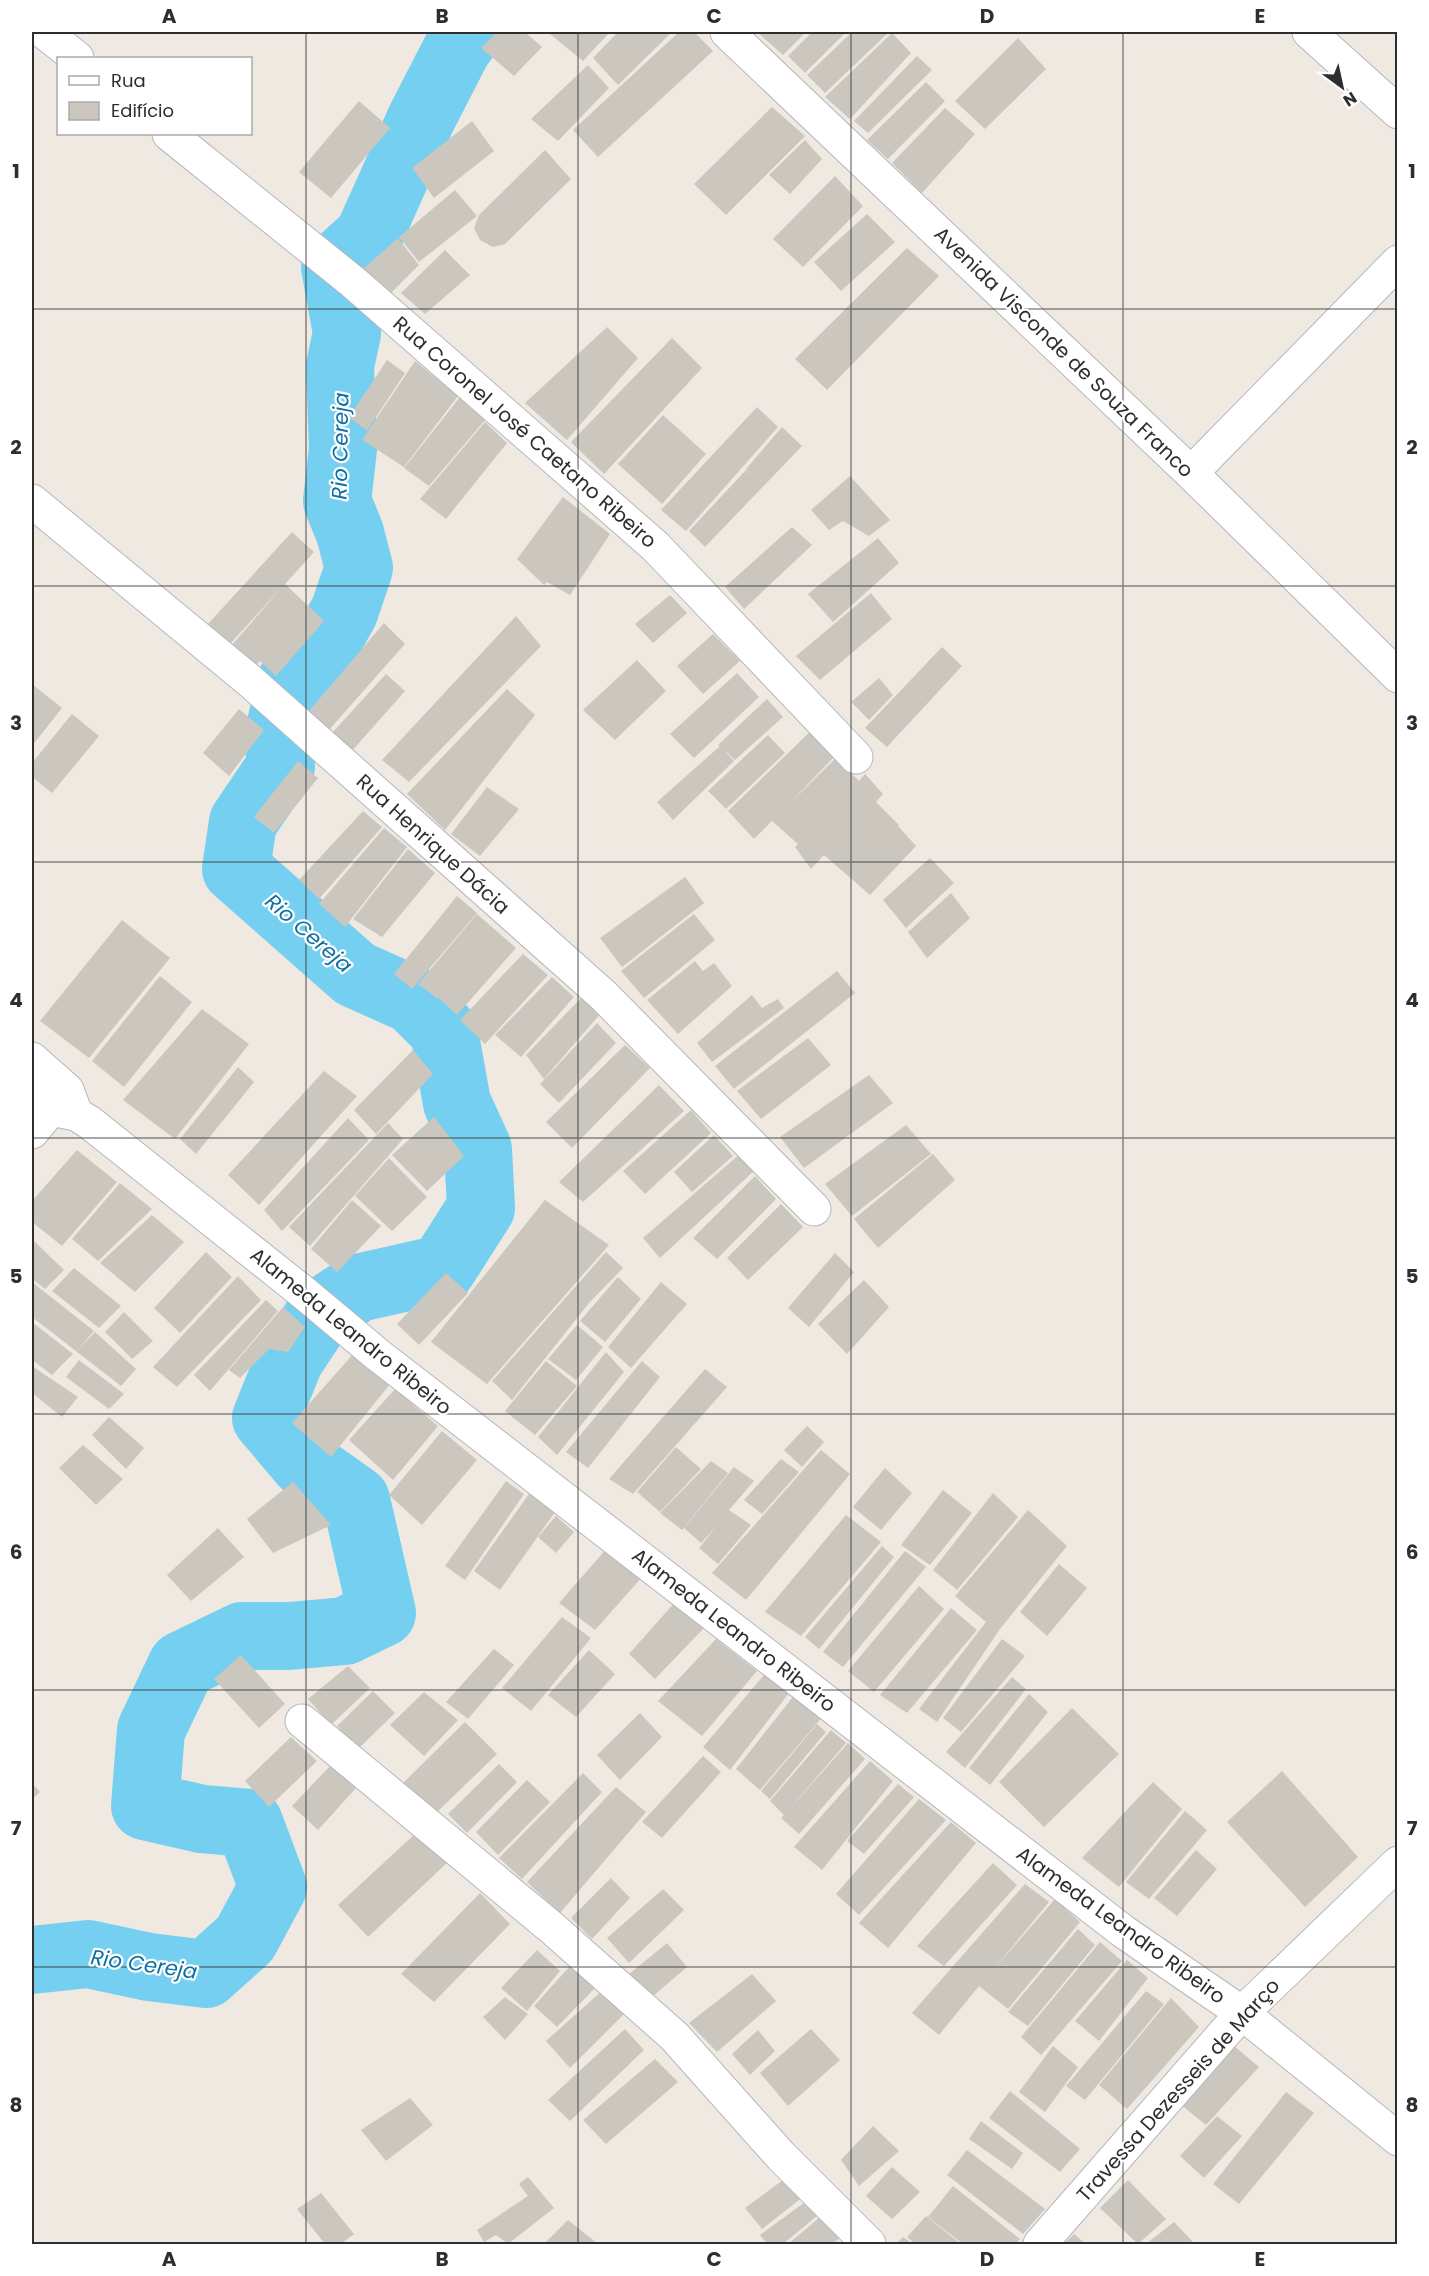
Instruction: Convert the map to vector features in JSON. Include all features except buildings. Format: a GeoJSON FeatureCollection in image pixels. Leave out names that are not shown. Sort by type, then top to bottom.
{"type":"FeatureCollection","features":[{"type":"Feature","properties":{"kind":"street"},"geometry":{"type":"LineString","coordinates":[[44,32],[76,57]]}},
{"type":"Feature","properties":{"kind":"street","name":"Avenida Visconde de Souza Franco"},"geometry":{"type":"LineString","coordinates":[[727,32],[1191,473],[1398,676]]}},
{"type":"Feature","properties":{"kind":"street"},"geometry":{"type":"LineString","coordinates":[[1309,32],[1398,112]]}},
{"type":"Feature","properties":{"kind":"street","name":"Rua Coronel José Caetano Ribeiro"},"geometry":{"type":"LineString","coordinates":[[170,135],[353,282],[655,546],[856,757]]}},
{"type":"Feature","properties":{"kind":"street"},"geometry":{"type":"LineString","coordinates":[[1191,473],[1398,262]]}},
{"type":"Feature","properties":{"kind":"street","name":"Rua Henrique Dácia"},"geometry":{"type":"LineString","coordinates":[[32,501],[292,717],[603,995],[814,1209]]}},
{"type":"Feature","properties":{"kind":"street","name":"Alameda Leandro Ribeiro"},"geometry":{"type":"LineString","coordinates":[[32,1059],[51,1107],[304,1293],[378,1355],[1124,1932],[1242,2013],[1398,2139]]}},
{"type":"Feature","properties":{"kind":"street"},"geometry":{"type":"LineString","coordinates":[[302,1721],[552,1928],[674,2036],[782,2156],[869,2244]]}},
{"type":"Feature","properties":{"kind":"street","name":"Travessa Dezesseis de Março"},"geometry":{"type":"LineString","coordinates":[[1040,2244],[1242,2013],[1398,1863]]}},
{"type":"Feature","properties":{"kind":"waterway","name":"Rio Cereja"},"geometry":{"type":"LineString","coordinates":[[32,1960],[88,1954],[149,1967],[206,1974],[245,1939],[273,1887],[249,1823],[202,1819],[145,1806],[151,1730],[182,1665],[242,1636],[289,1636],[345,1631],[382,1613],[356,1500],[304,1463],[266,1418],[290,1359],[321,1312],[358,1288],[442,1269],[481,1208],[478,1149],[457,1103],[444,1031],[413,1000],[355,974],[236,869],[243,822],[281,766],[278,738],[290,683],[331,635],[344,612],[359,568],[350,533],[337,501],[343,449],[340,366],[347,333],[335,267],[368,237],[421,119],[457,49],[469,32]]}}]}
